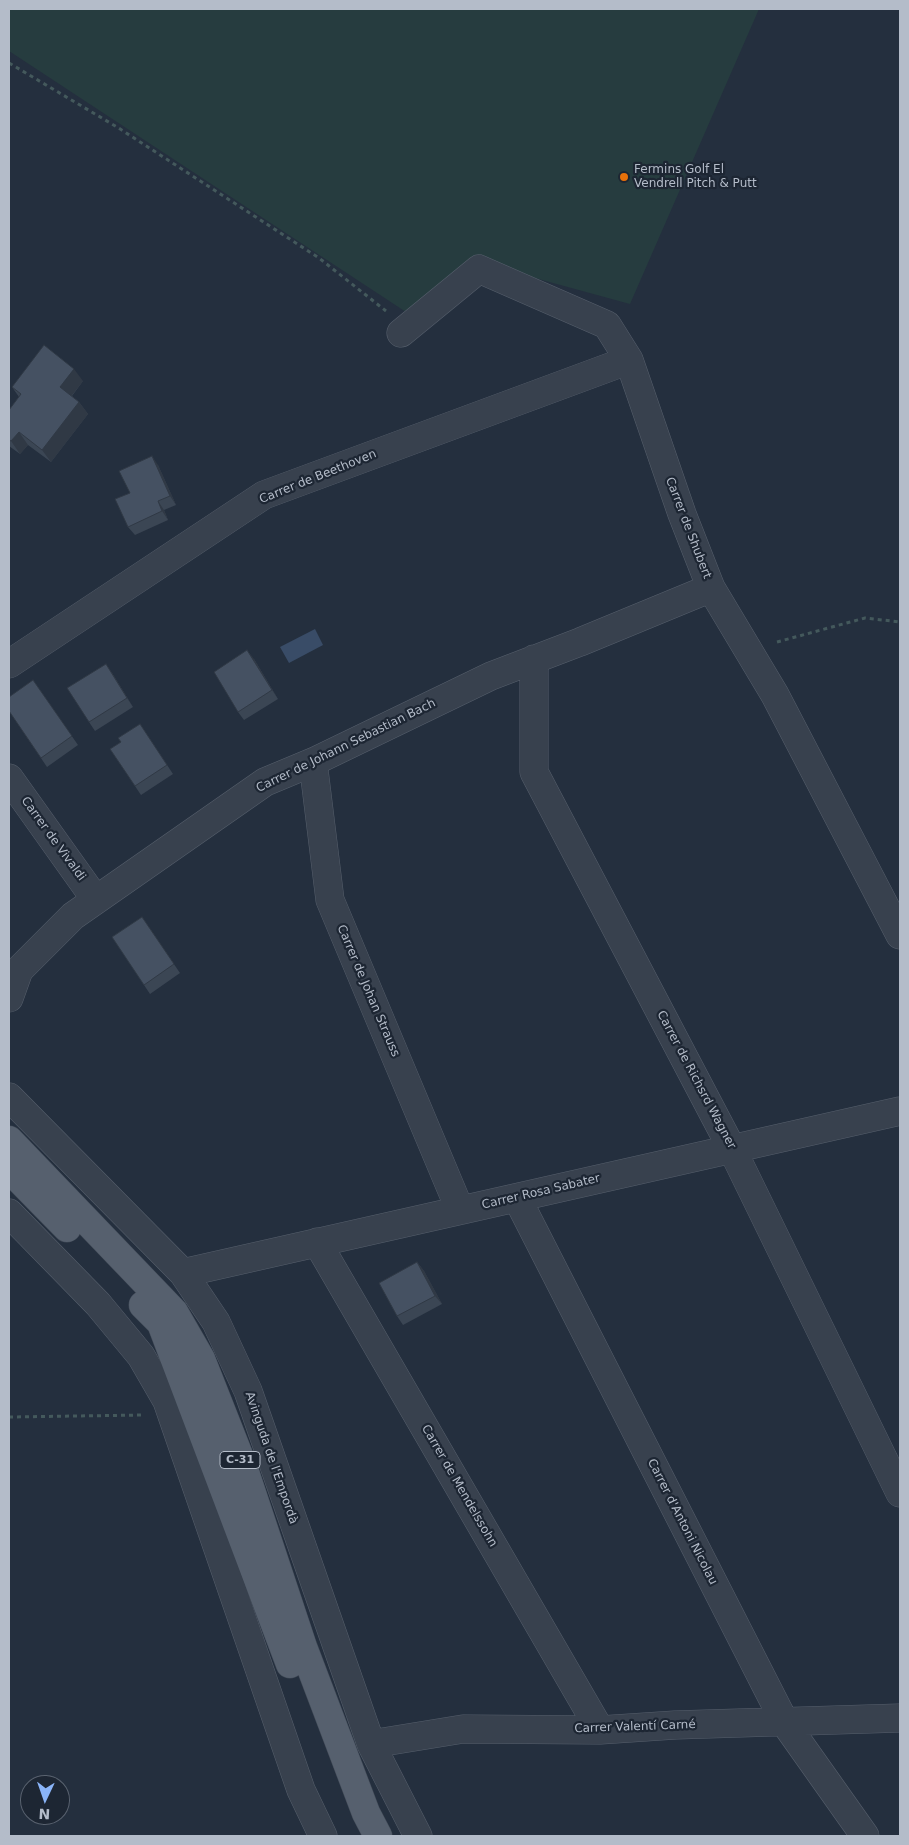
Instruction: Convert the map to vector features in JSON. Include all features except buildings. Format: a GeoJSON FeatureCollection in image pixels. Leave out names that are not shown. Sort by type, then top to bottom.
{"type":"FeatureCollection","features":[{"type":"Feature","properties":{"kind":"main road","name":"C-31"},"geometry":{"type":"LineString","coordinates":[[9,1140],[174,1312],[201,1359],[242,1463],[303,1647],[366,1814],[378,1836]]}},
{"type":"Feature","properties":{"kind":"main road","name":"C-31"},"geometry":{"type":"LineString","coordinates":[[9,1169],[161,1323],[353,1830],[358,1836]]}},
{"type":"Feature","properties":{"kind":"street","name":"Carrer de Shubert"},"geometry":{"type":"LineString","coordinates":[[401,333],[479,269],[607,325],[629,360],[682,514],[711,588],[775,694],[900,935]]}},
{"type":"Feature","properties":{"kind":"street","name":"Carrer de Beethoven"},"geometry":{"type":"LineString","coordinates":[[9,664],[264,495],[629,360]]}},
{"type":"Feature","properties":{"kind":"street","name":"Carrer de Johann Sebastian Bach"},"geometry":{"type":"LineString","coordinates":[[9,998],[14,973],[74,916],[265,782],[313,762],[491,676],[711,588]]}},
{"type":"Feature","properties":{"kind":"street","name":"Carrer de Richsrd Wagner"},"geometry":{"type":"LineString","coordinates":[[534,660],[534,772],[732,1149],[900,1493]]}},
{"type":"Feature","properties":{"kind":"street","name":"Carrer de Johan Strauss"},"geometry":{"type":"LineString","coordinates":[[313,762],[330,900],[460,1210]]}},
{"type":"Feature","properties":{"kind":"street","name":"Carrer de Vivaldi"},"geometry":{"type":"LineString","coordinates":[[9,778],[96,900]]}},
{"type":"Feature","properties":{"kind":"street","name":"Avinguda de l'Empordà"},"geometry":{"type":"LineString","coordinates":[[9,1097],[183,1273],[216,1322],[248,1391],[371,1744],[418,1836]]}},
{"type":"Feature","properties":{"kind":"street","name":"Carrer Rosa Sabater"},"geometry":{"type":"LineString","coordinates":[[183,1273],[900,1112]]}},
{"type":"Feature","properties":{"kind":"street","name":"Carrer d'Antoni Nicolau"},"geometry":{"type":"LineString","coordinates":[[517,1198],[785,1723],[865,1836]]}},
{"type":"Feature","properties":{"kind":"street"},"geometry":{"type":"LineString","coordinates":[[9,1213],[98,1304],[141,1356],[166,1401],[301,1790],[323,1836]]}},
{"type":"Feature","properties":{"kind":"street","name":"Carrer de Mendelssohn"},"geometry":{"type":"LineString","coordinates":[[317,1242],[600,1730]]}},
{"type":"Feature","properties":{"kind":"street","name":"Carrer Valentí Carné"},"geometry":{"type":"LineString","coordinates":[[371,1744],[463,1729],[600,1730],[675,1725],[900,1718]]}},
{"type":"Feature","properties":{"kind":"path"},"geometry":{"type":"LineString","coordinates":[[9,63],[117,127],[319,258],[385,309],[401,333]]}},
{"type":"Feature","properties":{"kind":"path"},"geometry":{"type":"LineString","coordinates":[[749,650],[865,618],[900,622]]}},
{"type":"Feature","properties":{"kind":"path"},"geometry":{"type":"LineString","coordinates":[[9,1416],[171,1414]]}},
{"type":"Feature","properties":{"kind":"green space"},"geometry":{"type":"Polygon","coordinates":[[[9,9],[759,9],[630,304],[469,260],[406,312],[9,51],[9,9]]]}},
{"type":"Feature","properties":{"kind":"water"},"geometry":{"type":"Polygon","coordinates":[[[315,629],[323,645],[289,663],[280,647],[315,629]]]}},
{"type":"Feature","properties":{"kind":"place","name":"Fermins Golf El Vendrell Pitch & Putt"},"geometry":{"type":"Point","coordinates":[624,177]}}]}
